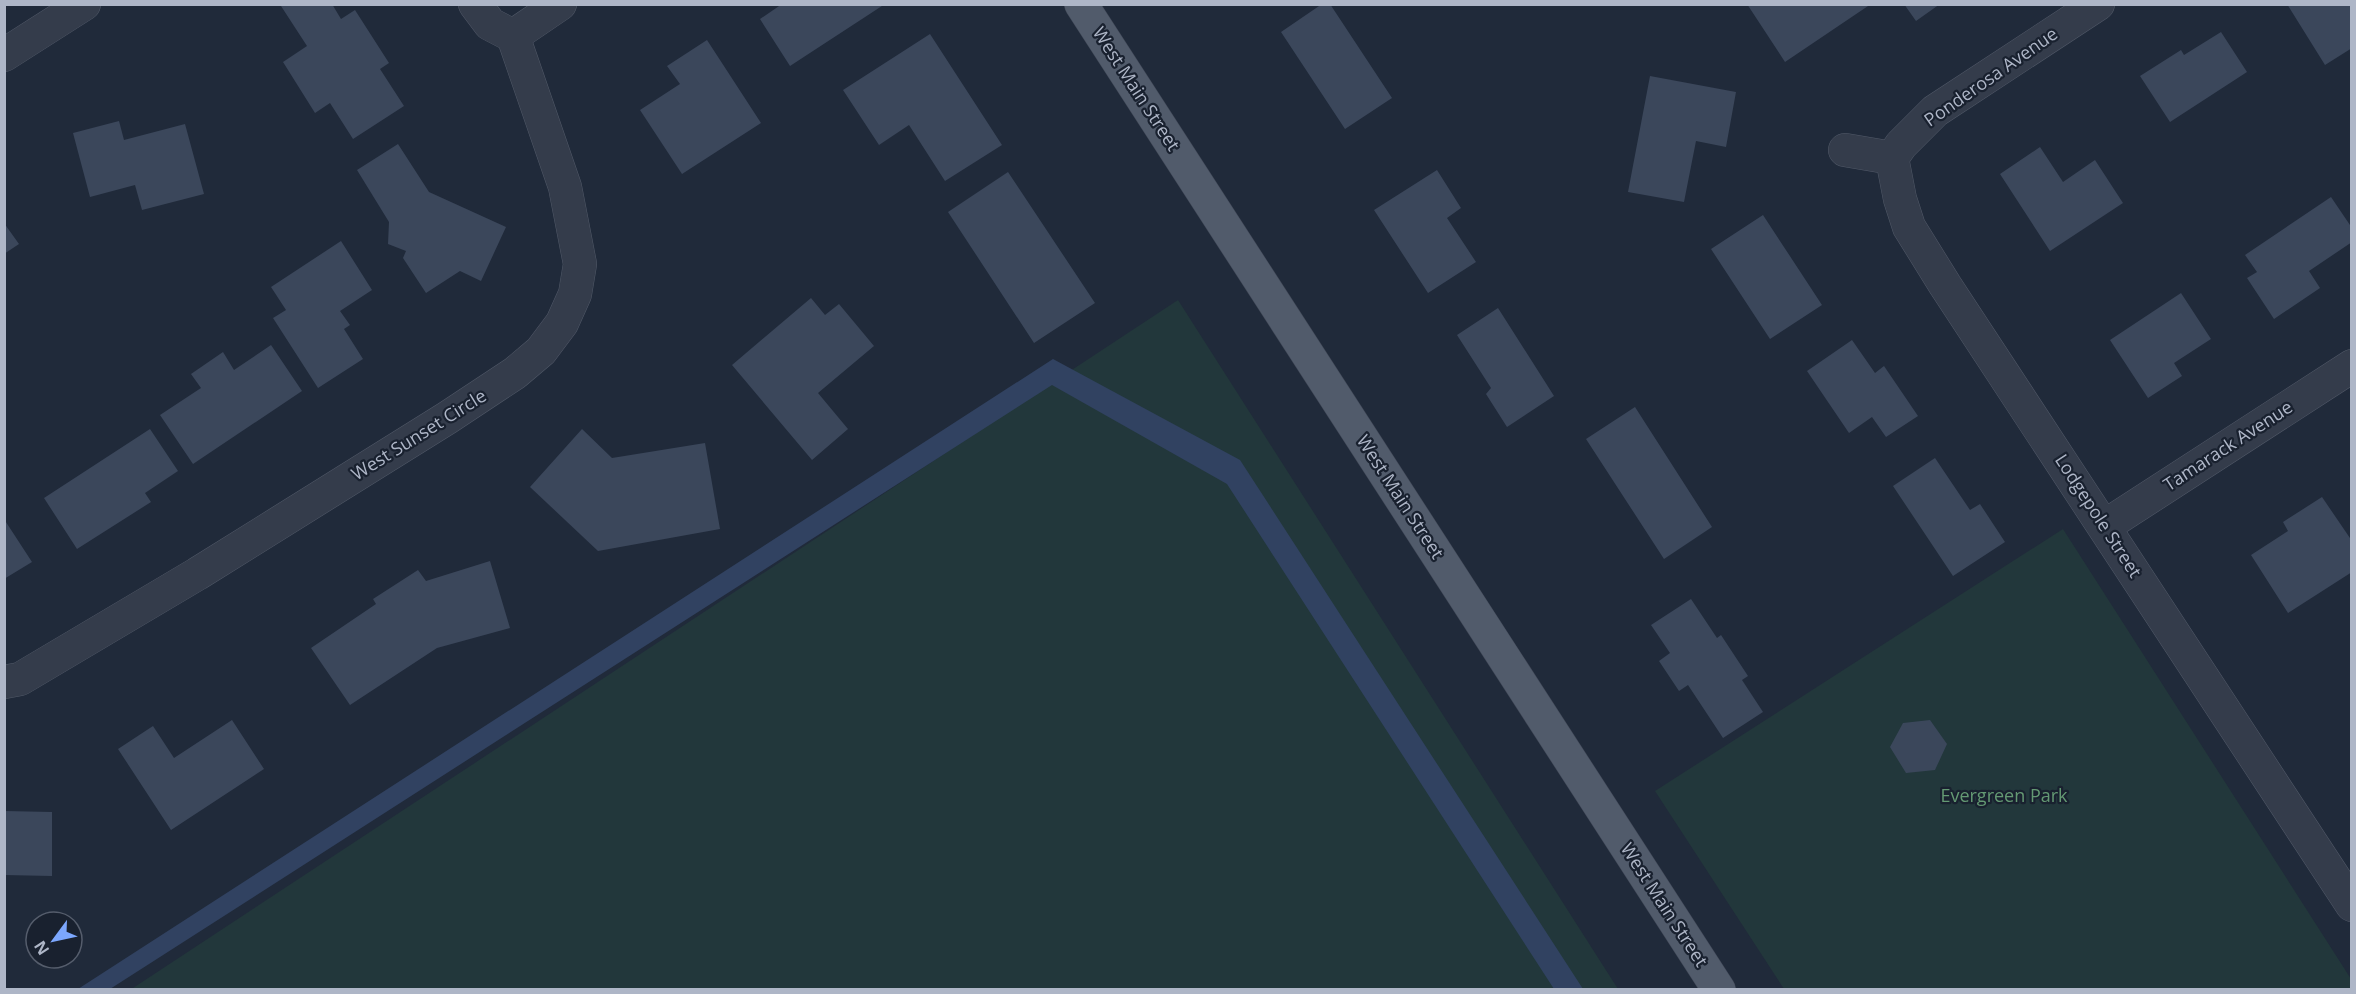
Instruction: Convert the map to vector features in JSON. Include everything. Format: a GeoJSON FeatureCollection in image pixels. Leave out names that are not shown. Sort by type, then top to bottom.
{"type":"FeatureCollection","features":[{"type":"Feature","properties":{"kind":"main road","name":"West Main Street"},"geometry":{"type":"LineString","coordinates":[[1081,4],[1719,990]]}},
{"type":"Feature","properties":{"kind":"street"},"geometry":{"type":"LineString","coordinates":[[4,56],[84,4]]}},
{"type":"Feature","properties":{"kind":"street"},"geometry":{"type":"LineString","coordinates":[[475,4],[490,24],[513,36],[560,4]]}},
{"type":"Feature","properties":{"kind":"street","name":"Ponderosa Avenue"},"geometry":{"type":"LineString","coordinates":[[1892,158],[1900,145],[1935,111],[2098,4]]}},
{"type":"Feature","properties":{"kind":"street","name":"West Sunset Circle"},"geometry":{"type":"LineString","coordinates":[[4,682],[20,680],[207,568],[447,418],[515,373],[540,351],[562,323],[575,294],[580,264],[565,187],[513,36]]}},
{"type":"Feature","properties":{"kind":"street"},"geometry":{"type":"LineString","coordinates":[[1845,150],[1892,158]]}},
{"type":"Feature","properties":{"kind":"street","name":"Lodgepole Street"},"geometry":{"type":"LineString","coordinates":[[1892,158],[1900,199],[1909,227],[2351,904]]}},
{"type":"Feature","properties":{"kind":"street","name":"Tamarack Avenue"},"geometry":{"type":"LineString","coordinates":[[2105,526],[2352,366]]}},
{"type":"Feature","properties":{"kind":"green space"},"geometry":{"type":"Polygon","coordinates":[[[1178,300],[1618,989],[130,990],[1178,300]]]}},
{"type":"Feature","properties":{"kind":"green space","name":"Evergreen Park"},"geometry":{"type":"Polygon","coordinates":[[[2063,529],[2351,979],[2351,989],[1784,989],[1655,791],[2063,529]]]}},
{"type":"Feature","properties":{"kind":"water"},"geometry":{"type":"Polygon","coordinates":[[[1053,359],[1240,460],[1583,989],[1554,989],[1227,484],[1052,385],[110,989],[78,989],[1053,359]]]}},
{"type":"Feature","properties":{"kind":"building"},"geometry":{"type":"Polygon","coordinates":[[[283,4],[332,4],[341,19],[355,10],[389,63],[380,69],[404,106],[353,139],[330,103],[315,113],[283,62],[307,46],[281,6],[283,4]]]}},
{"type":"Feature","properties":{"kind":"building"},"geometry":{"type":"Polygon","coordinates":[[[782,4],[885,4],[790,66],[760,19],[782,4]]]}},
{"type":"Feature","properties":{"kind":"building"},"geometry":{"type":"Polygon","coordinates":[[[1322,4],[1330,4],[1392,98],[1345,129],[1281,32],[1322,4]]]}},
{"type":"Feature","properties":{"kind":"building"},"geometry":{"type":"Polygon","coordinates":[[[1747,4],[1871,4],[1785,62],[1747,4]]]}},
{"type":"Feature","properties":{"kind":"building"},"geometry":{"type":"Polygon","coordinates":[[[1904,4],[1940,4],[1916,21],[1904,4]]]}},
{"type":"Feature","properties":{"kind":"building"},"geometry":{"type":"Polygon","coordinates":[[[2287,4],[2352,4],[2352,48],[2325,65],[2287,4]]]}},
{"type":"Feature","properties":{"kind":"building"},"geometry":{"type":"Polygon","coordinates":[[[2221,32],[2247,72],[2170,122],[2140,76],[2181,50],[2184,55],[2221,32]]]}},
{"type":"Feature","properties":{"kind":"building"},"geometry":{"type":"Polygon","coordinates":[[[930,34],[1002,145],[945,181],[909,125],[879,145],[843,90],[930,34]]]}},
{"type":"Feature","properties":{"kind":"building"},"geometry":{"type":"Polygon","coordinates":[[[707,40],[761,123],[682,174],[640,110],[680,84],[667,66],[707,40]]]}},
{"type":"Feature","properties":{"kind":"building"},"geometry":{"type":"Polygon","coordinates":[[[1650,76],[1736,92],[1726,147],[1696,141],[1684,202],[1628,192],[1650,76]]]}},
{"type":"Feature","properties":{"kind":"building"},"geometry":{"type":"Polygon","coordinates":[[[119,121],[124,140],[185,124],[204,194],[142,210],[135,185],[90,197],[73,133],[119,121]]]}},
{"type":"Feature","properties":{"kind":"building"},"geometry":{"type":"Polygon","coordinates":[[[398,144],[429,192],[506,227],[481,281],[460,271],[426,293],[403,258],[406,251],[388,244],[389,222],[357,170],[398,144]]]}},
{"type":"Feature","properties":{"kind":"building"},"geometry":{"type":"Polygon","coordinates":[[[2040,147],[2063,182],[2095,160],[2123,203],[2050,251],[2000,174],[2040,147]]]}},
{"type":"Feature","properties":{"kind":"building"},"geometry":{"type":"Polygon","coordinates":[[[1437,170],[1461,208],[1447,218],[1476,262],[1428,293],[1374,210],[1437,170]]]}},
{"type":"Feature","properties":{"kind":"building"},"geometry":{"type":"Polygon","coordinates":[[[1008,172],[1095,303],[1034,343],[948,212],[1008,172]]]}},
{"type":"Feature","properties":{"kind":"building"},"geometry":{"type":"Polygon","coordinates":[[[2331,197],[2352,228],[2352,242],[2309,271],[2320,288],[2274,319],[2247,278],[2257,272],[2245,255],[2331,197]]]}},
{"type":"Feature","properties":{"kind":"building"},"geometry":{"type":"Polygon","coordinates":[[[1763,215],[1822,305],[1770,339],[1711,249],[1763,215]]]}},
{"type":"Feature","properties":{"kind":"building"},"geometry":{"type":"Polygon","coordinates":[[[4,223],[19,244],[4,254],[4,223]]]}},
{"type":"Feature","properties":{"kind":"building"},"geometry":{"type":"Polygon","coordinates":[[[341,241],[372,290],[340,311],[350,325],[344,329],[363,359],[318,388],[273,318],[286,310],[271,287],[341,241]]]}},
{"type":"Feature","properties":{"kind":"building"},"geometry":{"type":"Polygon","coordinates":[[[2181,293],[2211,339],[2174,363],[2182,376],[2148,398],[2110,340],[2181,293]]]}},
{"type":"Feature","properties":{"kind":"building"},"geometry":{"type":"Polygon","coordinates":[[[811,298],[825,315],[839,304],[874,346],[818,393],[848,429],[812,460],[732,365],[811,298]]]}},
{"type":"Feature","properties":{"kind":"building"},"geometry":{"type":"Polygon","coordinates":[[[1498,308],[1554,396],[1507,427],[1486,394],[1491,388],[1457,335],[1498,308]]]}},
{"type":"Feature","properties":{"kind":"building"},"geometry":{"type":"Polygon","coordinates":[[[1852,340],[1875,373],[1884,366],[1918,416],[1886,437],[1872,417],[1849,433],[1807,371],[1852,340]]]}},
{"type":"Feature","properties":{"kind":"building"},"geometry":{"type":"Polygon","coordinates":[[[271,345],[302,391],[193,464],[160,415],[201,388],[191,374],[223,352],[234,370],[271,345]]]}},
{"type":"Feature","properties":{"kind":"building"},"geometry":{"type":"Polygon","coordinates":[[[1635,407],[1712,527],[1664,559],[1586,439],[1635,407]]]}},
{"type":"Feature","properties":{"kind":"building"},"geometry":{"type":"Polygon","coordinates":[[[150,429],[178,471],[145,493],[151,502],[77,549],[44,498],[150,429]]]}},
{"type":"Feature","properties":{"kind":"building"},"geometry":{"type":"Polygon","coordinates":[[[582,429],[612,458],[705,443],[720,529],[598,551],[530,487],[582,429]]]}},
{"type":"Feature","properties":{"kind":"building"},"geometry":{"type":"Polygon","coordinates":[[[1935,458],[1970,510],[1980,504],[2005,542],[1953,576],[1893,486],[1935,458]]]}},
{"type":"Feature","properties":{"kind":"building"},"geometry":{"type":"Polygon","coordinates":[[[2322,497],[2352,541],[2352,572],[2288,613],[2251,555],[2288,531],[2283,522],[2322,497]]]}},
{"type":"Feature","properties":{"kind":"building"},"geometry":{"type":"Polygon","coordinates":[[[4,519],[32,562],[4,579],[4,519]]]}},
{"type":"Feature","properties":{"kind":"building"},"geometry":{"type":"Polygon","coordinates":[[[490,561],[510,628],[437,648],[350,705],[311,648],[376,604],[373,599],[418,570],[426,581],[490,561]]]}},
{"type":"Feature","properties":{"kind":"building"},"geometry":{"type":"Polygon","coordinates":[[[1691,599],[1717,638],[1721,635],[1748,676],[1742,680],[1763,712],[1723,738],[1688,685],[1679,691],[1659,661],[1670,653],[1651,625],[1691,599]]]}},
{"type":"Feature","properties":{"kind":"building"},"geometry":{"type":"Polygon","coordinates":[[[232,720],[264,769],[171,830],[118,749],[153,726],[174,758],[232,720]]]}},
{"type":"Feature","properties":{"kind":"building"},"geometry":{"type":"Polygon","coordinates":[[[1930,720],[1947,744],[1935,770],[1906,773],[1890,747],[1903,723],[1930,720]]]}},
{"type":"Feature","properties":{"kind":"building"},"geometry":{"type":"Polygon","coordinates":[[[4,811],[52,812],[52,876],[4,875],[4,811]]]}}]}
